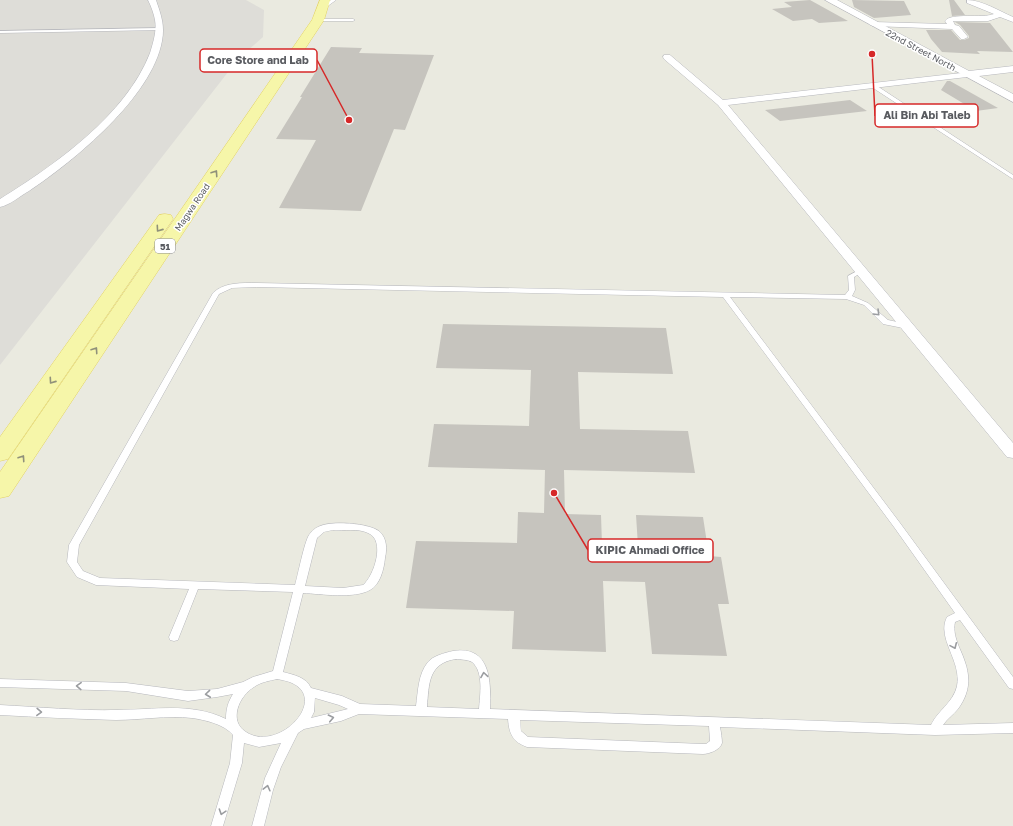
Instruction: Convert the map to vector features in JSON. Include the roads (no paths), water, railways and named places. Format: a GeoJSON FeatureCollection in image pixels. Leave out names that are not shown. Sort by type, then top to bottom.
{"type":"FeatureCollection","features":[{"type":"Feature","properties":{"kind":"main road","name":"Magwa Road"},"geometry":{"type":"LineString","coordinates":[[0,454],[306,20],[323,5]]}},
{"type":"Feature","properties":{"kind":"main road","name":"Magwa Road"},"geometry":{"type":"LineString","coordinates":[[0,490],[323,5]]}},
{"type":"Feature","properties":{"kind":"street"},"geometry":{"type":"LineString","coordinates":[[0,204],[33,183],[70,156],[126,101],[144,75],[156,49],[160,29],[156,6],[152,0]]}},
{"type":"Feature","properties":{"kind":"street","name":"22nd Street North"},"geometry":{"type":"LineString","coordinates":[[830,0],[1013,99]]}},
{"type":"Feature","properties":{"kind":"street"},"geometry":{"type":"LineString","coordinates":[[968,0],[1013,20]]}},
{"type":"Feature","properties":{"kind":"street"},"geometry":{"type":"LineString","coordinates":[[988,0],[1003,10],[1013,11]]}},
{"type":"Feature","properties":{"kind":"street"},"geometry":{"type":"LineString","coordinates":[[964,38],[949,21],[952,19],[988,19],[1001,14]]}},
{"type":"Feature","properties":{"kind":"street"},"geometry":{"type":"LineString","coordinates":[[874,24],[952,26]]}},
{"type":"Feature","properties":{"kind":"street"},"geometry":{"type":"LineString","coordinates":[[667,56],[721,103],[1013,453]]}},
{"type":"Feature","properties":{"kind":"street"},"geometry":{"type":"LineString","coordinates":[[721,103],[1013,69]]}},
{"type":"Feature","properties":{"kind":"lane"},"geometry":{"type":"LineString","coordinates":[[323,5],[353,20]]}},
{"type":"Feature","properties":{"kind":"lane"},"geometry":{"type":"LineString","coordinates":[[0,32],[160,29]]}},
{"type":"Feature","properties":{"kind":"lane"},"geometry":{"type":"LineString","coordinates":[[872,85],[1012,177]]}},
{"type":"Feature","properties":{"kind":"lane"},"geometry":{"type":"LineString","coordinates":[[847,297],[853,290],[850,276],[861,271]]}},
{"type":"Feature","properties":{"kind":"lane"},"geometry":{"type":"LineString","coordinates":[[277,675],[299,589],[313,537],[321,530],[333,527],[364,529],[375,532],[379,536],[382,546],[376,576],[367,588],[355,591],[299,589],[194,585],[99,582],[80,574],[72,562],[74,545],[216,293],[224,288],[237,285],[265,285],[847,297],[866,304],[886,322],[908,327]]}},
{"type":"Feature","properties":{"kind":"lane"},"geometry":{"type":"LineString","coordinates":[[725,294],[897,525],[1013,685]]}},
{"type":"Feature","properties":{"kind":"lane"},"geometry":{"type":"LineString","coordinates":[[174,637],[194,585]]}},
{"type":"Feature","properties":{"kind":"lane"},"geometry":{"type":"LineString","coordinates":[[935,730],[939,721],[952,708],[959,698],[963,686],[961,660],[948,630],[951,620],[961,615]]}},
{"type":"Feature","properties":{"kind":"lane"},"geometry":{"type":"LineString","coordinates":[[421,712],[427,674],[432,666],[444,658],[458,655],[469,657],[477,661],[483,668],[485,676],[484,714]]}},
{"type":"Feature","properties":{"kind":"lane"},"geometry":{"type":"LineString","coordinates":[[0,683],[126,687],[188,696],[217,693],[246,686],[266,676],[287,676],[296,680],[303,684],[308,691],[310,707],[299,728],[279,754],[258,826]]}},
{"type":"Feature","properties":{"kind":"lane"},"geometry":{"type":"LineString","coordinates":[[217,826],[234,774],[238,748],[236,731],[231,720],[231,711],[233,702],[246,686]]}},
{"type":"Feature","properties":{"kind":"lane"},"geometry":{"type":"LineString","coordinates":[[308,691],[342,700],[360,709]]}},
{"type":"Feature","properties":{"kind":"lane"},"geometry":{"type":"LineString","coordinates":[[0,710],[123,715],[179,712],[209,716],[248,739],[259,742],[271,741],[284,737],[299,728],[360,709],[935,730],[1013,728]]}},
{"type":"Feature","properties":{"kind":"lane"},"geometry":{"type":"LineString","coordinates":[[514,715],[514,731],[516,736],[527,742],[703,749],[708,748],[716,742],[714,722]]}},
{"type":"Feature","properties":{"kind":"place","name":"Ali Bin Abi Taleb"},"geometry":{"type":"Point","coordinates":[872,54]}},
{"type":"Feature","properties":{"kind":"place","name":"Core Store and Lab"},"geometry":{"type":"Point","coordinates":[349,120]}},
{"type":"Feature","properties":{"kind":"place","name":"KIPIC Ahmadi Office"},"geometry":{"type":"Point","coordinates":[554,493]}}]}
